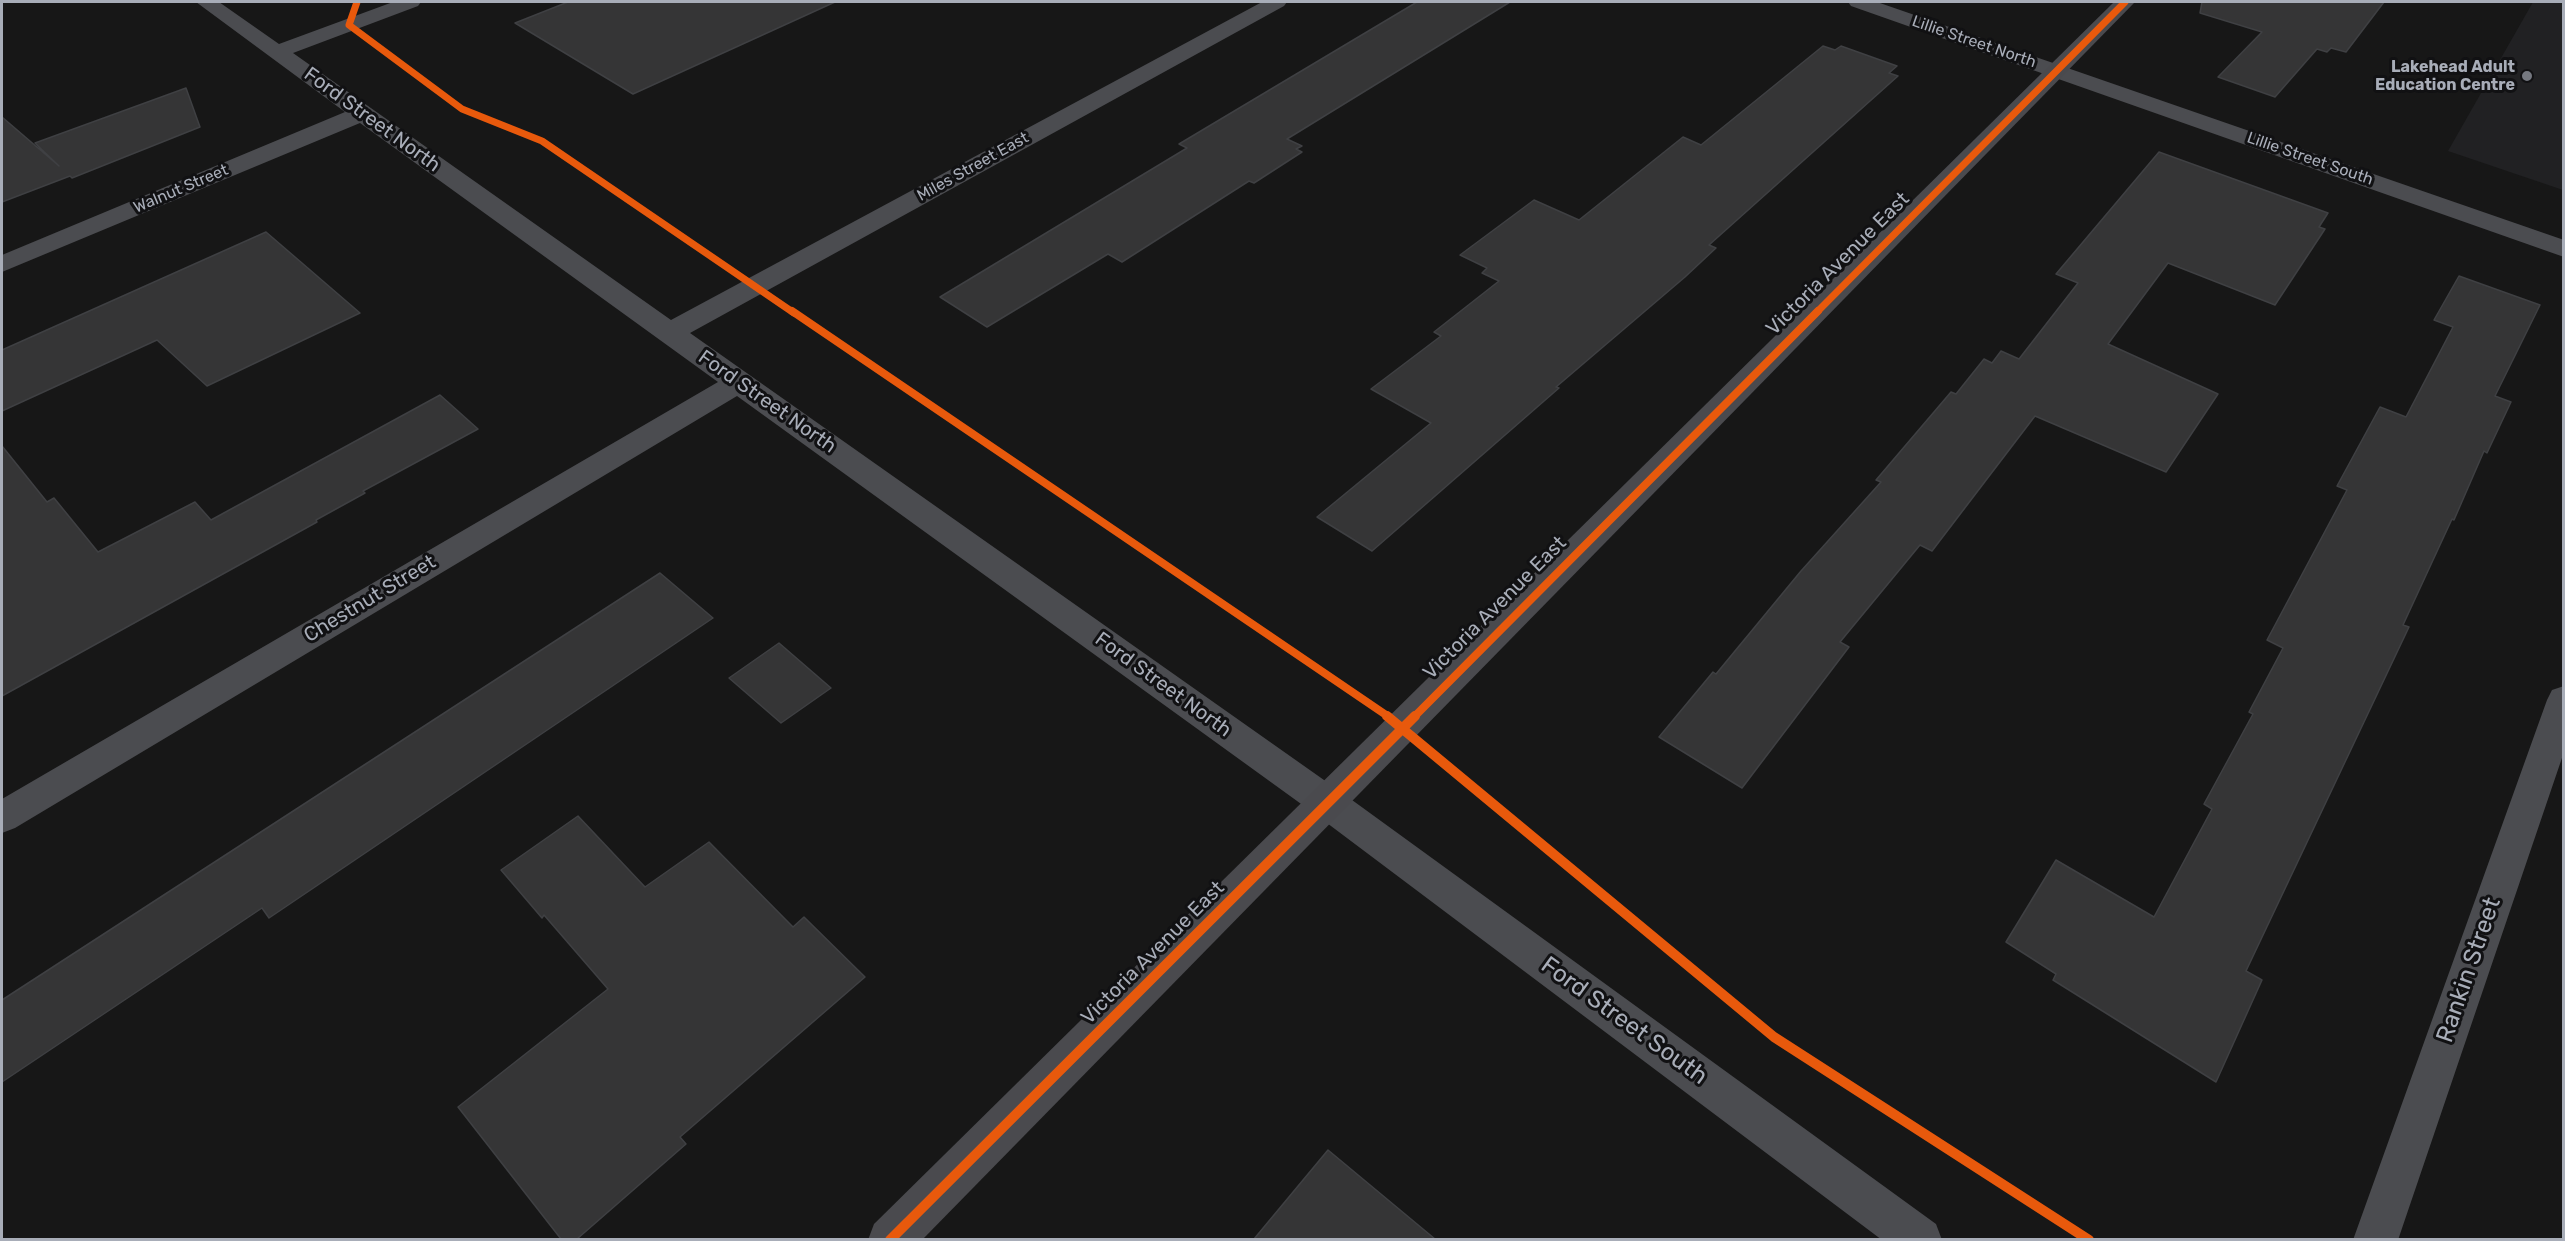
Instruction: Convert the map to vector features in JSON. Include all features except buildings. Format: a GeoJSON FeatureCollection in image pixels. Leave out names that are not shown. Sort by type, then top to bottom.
{"type":"FeatureCollection","features":[{"type":"Feature","properties":{"kind":"street","name":"Ford Street North"},"geometry":{"type":"LineString","coordinates":[[206,2],[279,51],[361,114],[1328,803]]}},
{"type":"Feature","properties":{"kind":"street"},"geometry":{"type":"LineString","coordinates":[[279,51],[411,2]]}},
{"type":"Feature","properties":{"kind":"street","name":"Miles Street East"},"geometry":{"type":"LineString","coordinates":[[669,333],[1277,2]]}},
{"type":"Feature","properties":{"kind":"street","name":"Lillie Street North"},"geometry":{"type":"LineString","coordinates":[[1858,2],[2056,70]]}},
{"type":"Feature","properties":{"kind":"street","name":"Victoria Avenue East"},"geometry":{"type":"LineString","coordinates":[[890,1239],[1328,803],[2125,2]]}},
{"type":"Feature","properties":{"kind":"street","name":"Lillie Street South"},"geometry":{"type":"LineString","coordinates":[[2056,70],[2564,249]]}},
{"type":"Feature","properties":{"kind":"street","name":"Walnut Street"},"geometry":{"type":"LineString","coordinates":[[2,264],[361,114]]}},
{"type":"Feature","properties":{"kind":"street","name":"Chestnut Street"},"geometry":{"type":"LineString","coordinates":[[2,817],[739,382]]}},
{"type":"Feature","properties":{"kind":"street","name":"Rankin Street"},"geometry":{"type":"LineString","coordinates":[[2374,1239],[2564,700]]}},
{"type":"Feature","properties":{"kind":"street","name":"Ford Street South"},"geometry":{"type":"LineString","coordinates":[[1328,803],[1920,1239]]}},
{"type":"Feature","properties":{"kind":"shaded area","name":"Lakehead Adult Education Centre"},"geometry":{"type":"Polygon","coordinates":[[[2533,2],[2563,2],[2563,190],[2448,151],[2533,2]]]}},
{"type":"Feature","properties":{"kind":"cycle path"},"geometry":{"type":"LineString","coordinates":[[357,2],[349,25],[462,109],[542,141],[1402,726],[1774,1037],[2089,1240]]}},
{"type":"Feature","properties":{"kind":"cycle path"},"geometry":{"type":"LineString","coordinates":[[890,1240],[2125,2]]}},
{"type":"Feature","properties":{"kind":"place","name":"Lakehead Adult Education Centre"},"geometry":{"type":"Point","coordinates":[2527,76]}}]}
